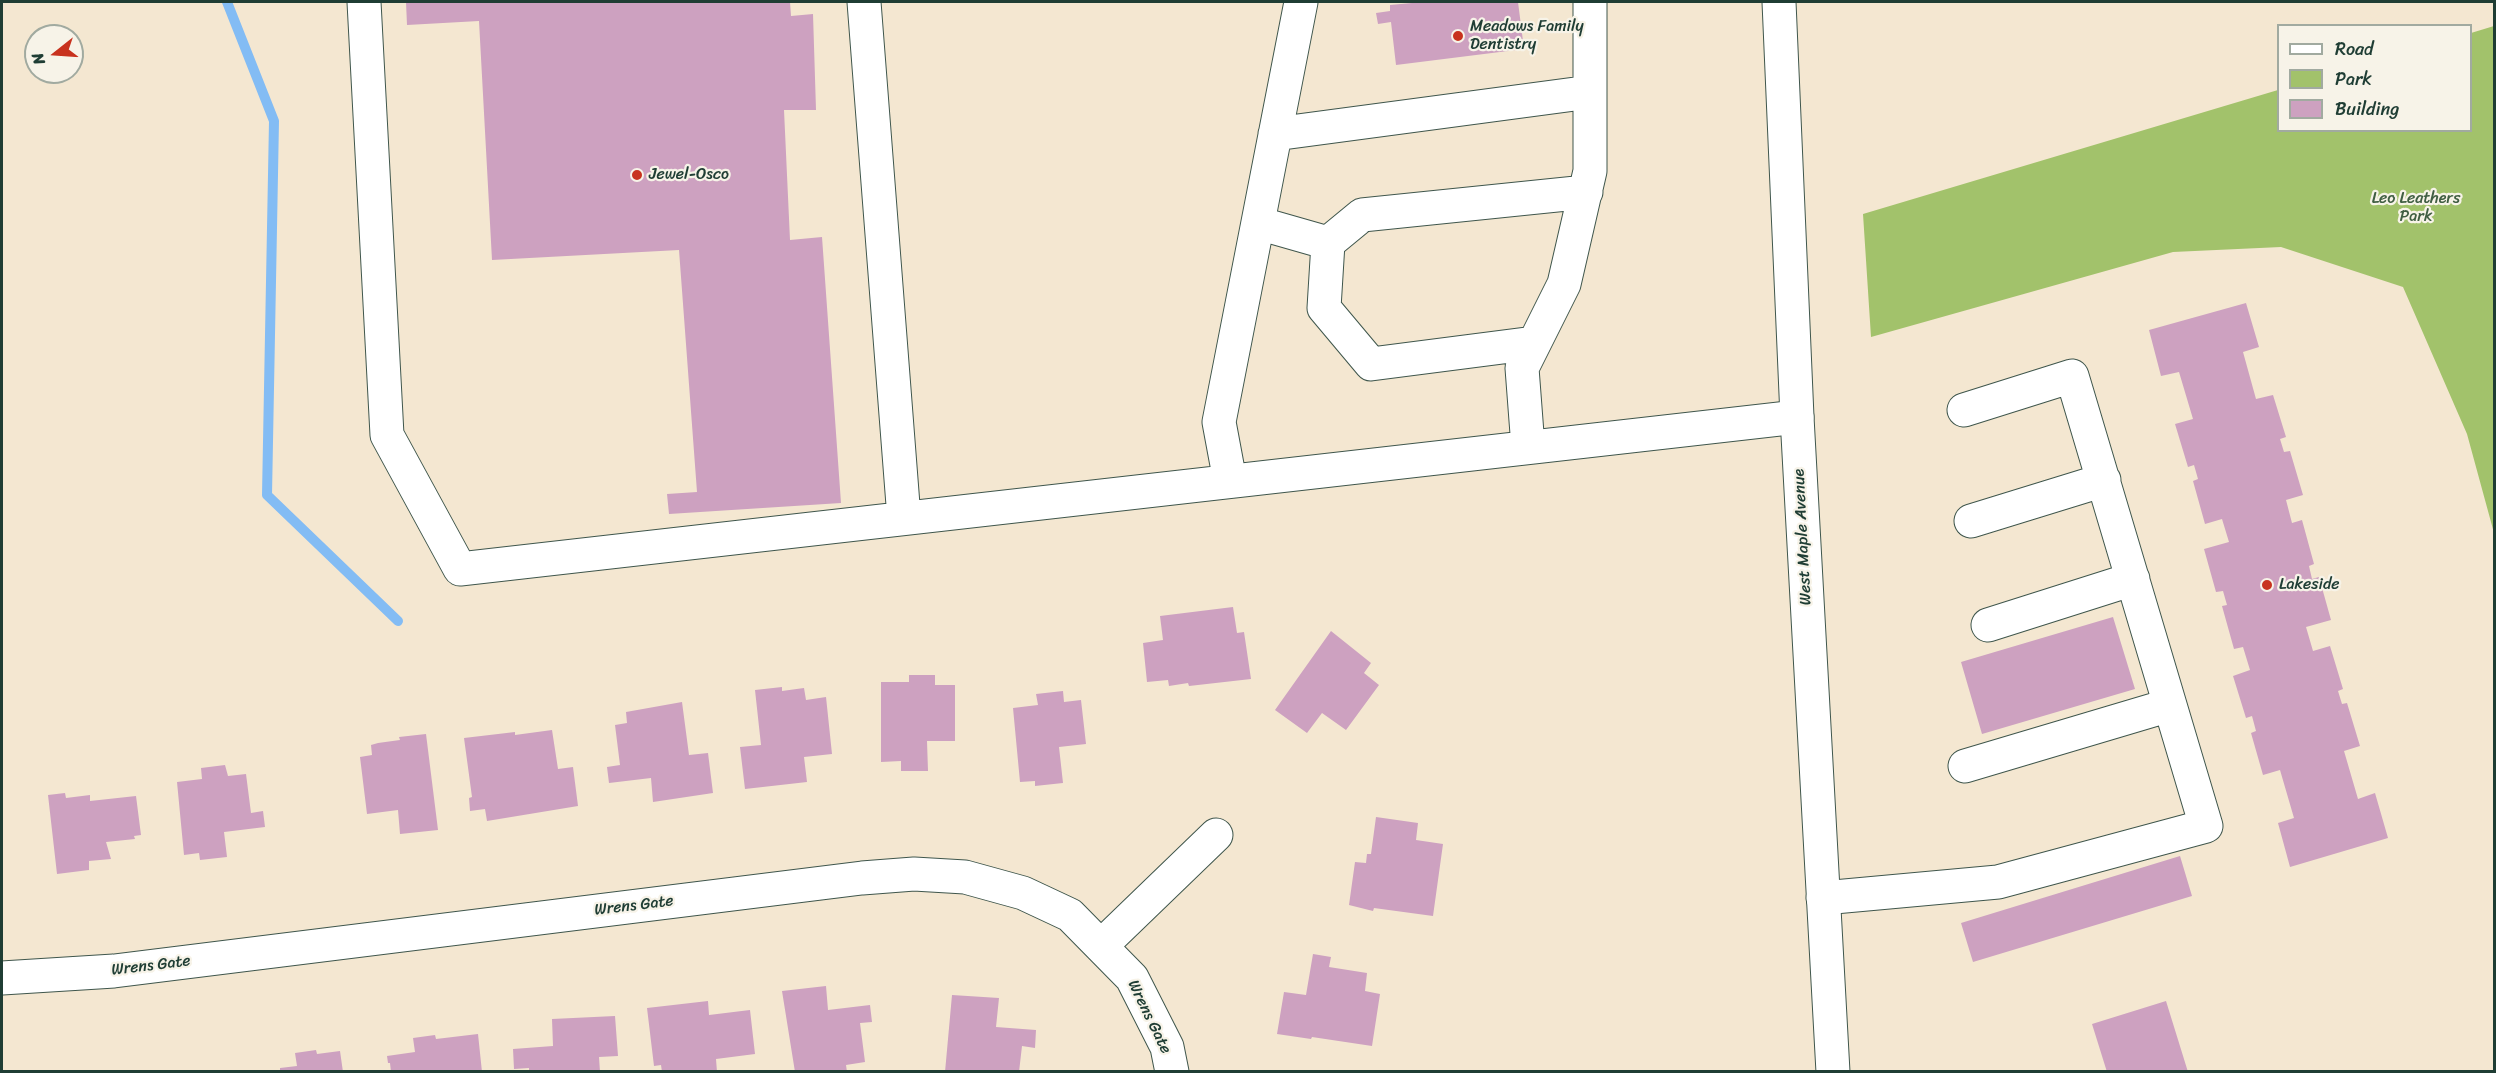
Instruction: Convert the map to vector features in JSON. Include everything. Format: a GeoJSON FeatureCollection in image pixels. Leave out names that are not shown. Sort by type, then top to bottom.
{"type":"FeatureCollection","features":[{"type":"Feature","properties":{"kind":"street"},"geometry":{"type":"LineString","coordinates":[[364,2],[387,435],[460,569],[1797,417]]}},
{"type":"Feature","properties":{"kind":"street"},"geometry":{"type":"LineString","coordinates":[[864,2],[904,518]]}},
{"type":"Feature","properties":{"kind":"street"},"geometry":{"type":"LineString","coordinates":[[1230,481],[1219,422],[1301,2]]}},
{"type":"Feature","properties":{"kind":"street"},"geometry":{"type":"LineString","coordinates":[[1528,447],[1521,368],[1564,284],[1590,171],[1590,2]]}},
{"type":"Feature","properties":{"kind":"street","name":"West Maple Avenue"},"geometry":{"type":"LineString","coordinates":[[1779,2],[1797,417],[1833,1071]]}},
{"type":"Feature","properties":{"kind":"street"},"geometry":{"type":"LineString","coordinates":[[1275,134],[1590,92]]}},
{"type":"Feature","properties":{"kind":"street"},"geometry":{"type":"LineString","coordinates":[[1534,343],[1371,364],[1324,308],[1328,243],[1362,214],[1586,192]]}},
{"type":"Feature","properties":{"kind":"street"},"geometry":{"type":"LineString","coordinates":[[1258,223],[1328,243]]}},
{"type":"Feature","properties":{"kind":"street"},"geometry":{"type":"LineString","coordinates":[[1823,898],[1998,882],[2206,826],[2072,376],[1964,410]]}},
{"type":"Feature","properties":{"kind":"street"},"geometry":{"type":"LineString","coordinates":[[1971,521],[2104,480]]}},
{"type":"Feature","properties":{"kind":"street"},"geometry":{"type":"LineString","coordinates":[[1988,625],[2133,579]]}},
{"type":"Feature","properties":{"kind":"street"},"geometry":{"type":"LineString","coordinates":[[1965,766],[2170,705]]}},
{"type":"Feature","properties":{"kind":"street"},"geometry":{"type":"LineString","coordinates":[[1101,946],[1216,836]]}},
{"type":"Feature","properties":{"kind":"street","name":"Wrens Gate"},"geometry":{"type":"LineString","coordinates":[[2,978],[114,971],[862,878],[914,874],[965,877],[1023,893],[1070,915],[1132,978],[1167,1047],[1172,1071]]}},
{"type":"Feature","properties":{"kind":"green space","name":"Leo Leathers Park"},"geometry":{"type":"Polygon","coordinates":[[[2494,26],[2494,533],[2467,434],[2403,287],[2281,247],[2173,252],[1871,337],[1863,214],[2277,90],[2277,132],[2472,132],[2472,33],[2494,26]]]}},
{"type":"Feature","properties":{"kind":"building","name":"Jewel-Osco"},"geometry":{"type":"Polygon","coordinates":[[[406,2],[790,2],[791,16],[813,14],[816,110],[784,110],[790,240],[822,237],[841,503],[669,514],[667,494],[697,492],[679,250],[492,260],[479,21],[407,25],[406,2]]]}},
{"type":"Feature","properties":{"kind":"building","name":"Meadows Family Dentistry"},"geometry":{"type":"Polygon","coordinates":[[[1423,2],[1518,2],[1524,49],[1396,65],[1391,22],[1378,24],[1376,13],[1390,11],[1390,5],[1423,2]]]}},
{"type":"Feature","properties":{"kind":"building","name":"Lakeside"},"geometry":{"type":"Polygon","coordinates":[[[2246,303],[2259,347],[2243,352],[2256,399],[2273,395],[2286,437],[2280,439],[2284,452],[2290,451],[2303,495],[2286,500],[2292,523],[2302,520],[2314,564],[2309,566],[2312,579],[2319,577],[2331,620],[2306,627],[2313,651],[2330,646],[2343,689],[2338,691],[2342,704],[2347,703],[2360,746],[2344,751],[2358,799],[2375,793],[2388,838],[2290,867],[2278,823],[2294,818],[2280,770],[2263,775],[2251,733],[2256,731],[2252,716],[2246,718],[2233,676],[2250,670],[2243,647],[2234,649],[2222,606],[2227,605],[2223,591],[2216,592],[2204,549],[2229,542],[2222,519],[2205,524],[2193,481],[2198,479],[2194,465],[2188,467],[2175,424],[2193,419],[2179,372],[2161,376],[2149,330],[2246,303]]]}},
{"type":"Feature","properties":{"kind":"building"},"geometry":{"type":"Polygon","coordinates":[[[1233,607],[1237,633],[1244,632],[1251,679],[1189,686],[1188,683],[1169,686],[1168,680],[1147,682],[1143,643],[1163,640],[1160,616],[1233,607]]]}},
{"type":"Feature","properties":{"kind":"building"},"geometry":{"type":"Polygon","coordinates":[[[2113,617],[2135,689],[1982,734],[1961,662],[2113,617]]]}},
{"type":"Feature","properties":{"kind":"building"},"geometry":{"type":"Polygon","coordinates":[[[1331,631],[1371,663],[1364,673],[1379,685],[1346,730],[1322,713],[1307,733],[1275,710],[1331,631]]]}},
{"type":"Feature","properties":{"kind":"building"},"geometry":{"type":"Polygon","coordinates":[[[909,675],[935,675],[935,685],[955,685],[955,741],[927,741],[928,771],[901,771],[901,761],[881,762],[881,682],[909,682],[909,675]]]}},
{"type":"Feature","properties":{"kind":"building"},"geometry":{"type":"Polygon","coordinates":[[[782,687],[782,691],[804,688],[806,700],[826,697],[832,754],[804,757],[807,782],[745,789],[740,747],[761,745],[755,690],[782,687]]]}},
{"type":"Feature","properties":{"kind":"building"},"geometry":{"type":"Polygon","coordinates":[[[1063,691],[1064,702],[1081,700],[1086,744],[1059,747],[1063,783],[1035,786],[1035,781],[1020,782],[1013,708],[1038,705],[1036,694],[1063,691]]]}},
{"type":"Feature","properties":{"kind":"building"},"geometry":{"type":"Polygon","coordinates":[[[682,702],[689,755],[708,753],[713,793],[653,802],[651,778],[609,783],[607,767],[620,765],[615,725],[627,723],[626,712],[682,702]]]}},
{"type":"Feature","properties":{"kind":"building"},"geometry":{"type":"Polygon","coordinates":[[[552,730],[558,769],[573,767],[578,806],[487,821],[485,809],[470,811],[469,798],[472,797],[464,738],[552,730]]]}},
{"type":"Feature","properties":{"kind":"building"},"geometry":{"type":"Polygon","coordinates":[[[426,734],[438,830],[400,834],[398,810],[367,814],[360,757],[372,755],[371,745],[400,740],[399,737],[426,734]]]}},
{"type":"Feature","properties":{"kind":"building"},"geometry":{"type":"Polygon","coordinates":[[[225,765],[228,776],[246,774],[251,813],[263,811],[265,827],[224,832],[227,857],[200,860],[199,853],[184,855],[177,782],[202,779],[201,768],[225,765]]]}},
{"type":"Feature","properties":{"kind":"building"},"geometry":{"type":"Polygon","coordinates":[[[65,793],[66,798],[90,795],[90,801],[136,796],[141,835],[134,836],[135,839],[106,842],[111,859],[89,861],[89,870],[57,874],[48,795],[65,793]]]}},
{"type":"Feature","properties":{"kind":"building"},"geometry":{"type":"Polygon","coordinates":[[[1376,817],[1418,823],[1416,840],[1443,844],[1433,916],[1374,908],[1373,911],[1349,905],[1355,862],[1366,863],[1367,854],[1371,854],[1376,817]]]}},
{"type":"Feature","properties":{"kind":"building"},"geometry":{"type":"Polygon","coordinates":[[[2180,856],[2192,896],[1973,962],[1961,923],[2180,856]]]}},
{"type":"Feature","properties":{"kind":"building"},"geometry":{"type":"Polygon","coordinates":[[[1313,954],[1331,957],[1329,967],[1367,973],[1365,991],[1380,994],[1372,1046],[1277,1034],[1284,992],[1306,995],[1313,954]]]}},
{"type":"Feature","properties":{"kind":"building"},"geometry":{"type":"Polygon","coordinates":[[[826,986],[828,1010],[870,1005],[872,1022],[860,1023],[865,1062],[846,1065],[847,1072],[795,1072],[782,991],[826,986]]]}},
{"type":"Feature","properties":{"kind":"building"},"geometry":{"type":"Polygon","coordinates":[[[952,995],[999,998],[996,1027],[1036,1030],[1035,1048],[1022,1046],[1019,1072],[945,1072],[952,995]]]}},
{"type":"Feature","properties":{"kind":"building"},"geometry":{"type":"Polygon","coordinates":[[[708,1001],[709,1015],[750,1010],[755,1054],[716,1059],[717,1072],[662,1072],[661,1065],[654,1066],[647,1008],[708,1001]]]}},
{"type":"Feature","properties":{"kind":"building"},"geometry":{"type":"Polygon","coordinates":[[[2166,1001],[2188,1072],[2107,1072],[2092,1024],[2166,1001]]]}},
{"type":"Feature","properties":{"kind":"building"},"geometry":{"type":"Polygon","coordinates":[[[615,1016],[618,1056],[599,1057],[600,1072],[529,1072],[529,1068],[514,1069],[513,1049],[553,1046],[552,1019],[615,1016]]]}},
{"type":"Feature","properties":{"kind":"building"},"geometry":{"type":"Polygon","coordinates":[[[478,1034],[482,1072],[391,1072],[387,1056],[415,1052],[413,1038],[435,1035],[436,1039],[478,1034]]]}},
{"type":"Feature","properties":{"kind":"building"},"geometry":{"type":"Polygon","coordinates":[[[316,1050],[317,1054],[340,1051],[343,1072],[280,1072],[280,1068],[297,1066],[295,1053],[316,1050]]]}},
{"type":"Feature","properties":{"kind":"waterway"},"geometry":{"type":"LineString","coordinates":[[227,2],[274,121],[267,495],[398,621]]}},
{"type":"Feature","properties":{"kind":"place","name":"Meadows Family Dentistry"},"geometry":{"type":"Point","coordinates":[1458,36]}},
{"type":"Feature","properties":{"kind":"place","name":"Jewel-Osco"},"geometry":{"type":"Point","coordinates":[637,175]}},
{"type":"Feature","properties":{"kind":"place","name":"Lakeside"},"geometry":{"type":"Point","coordinates":[2267,585]}}]}
